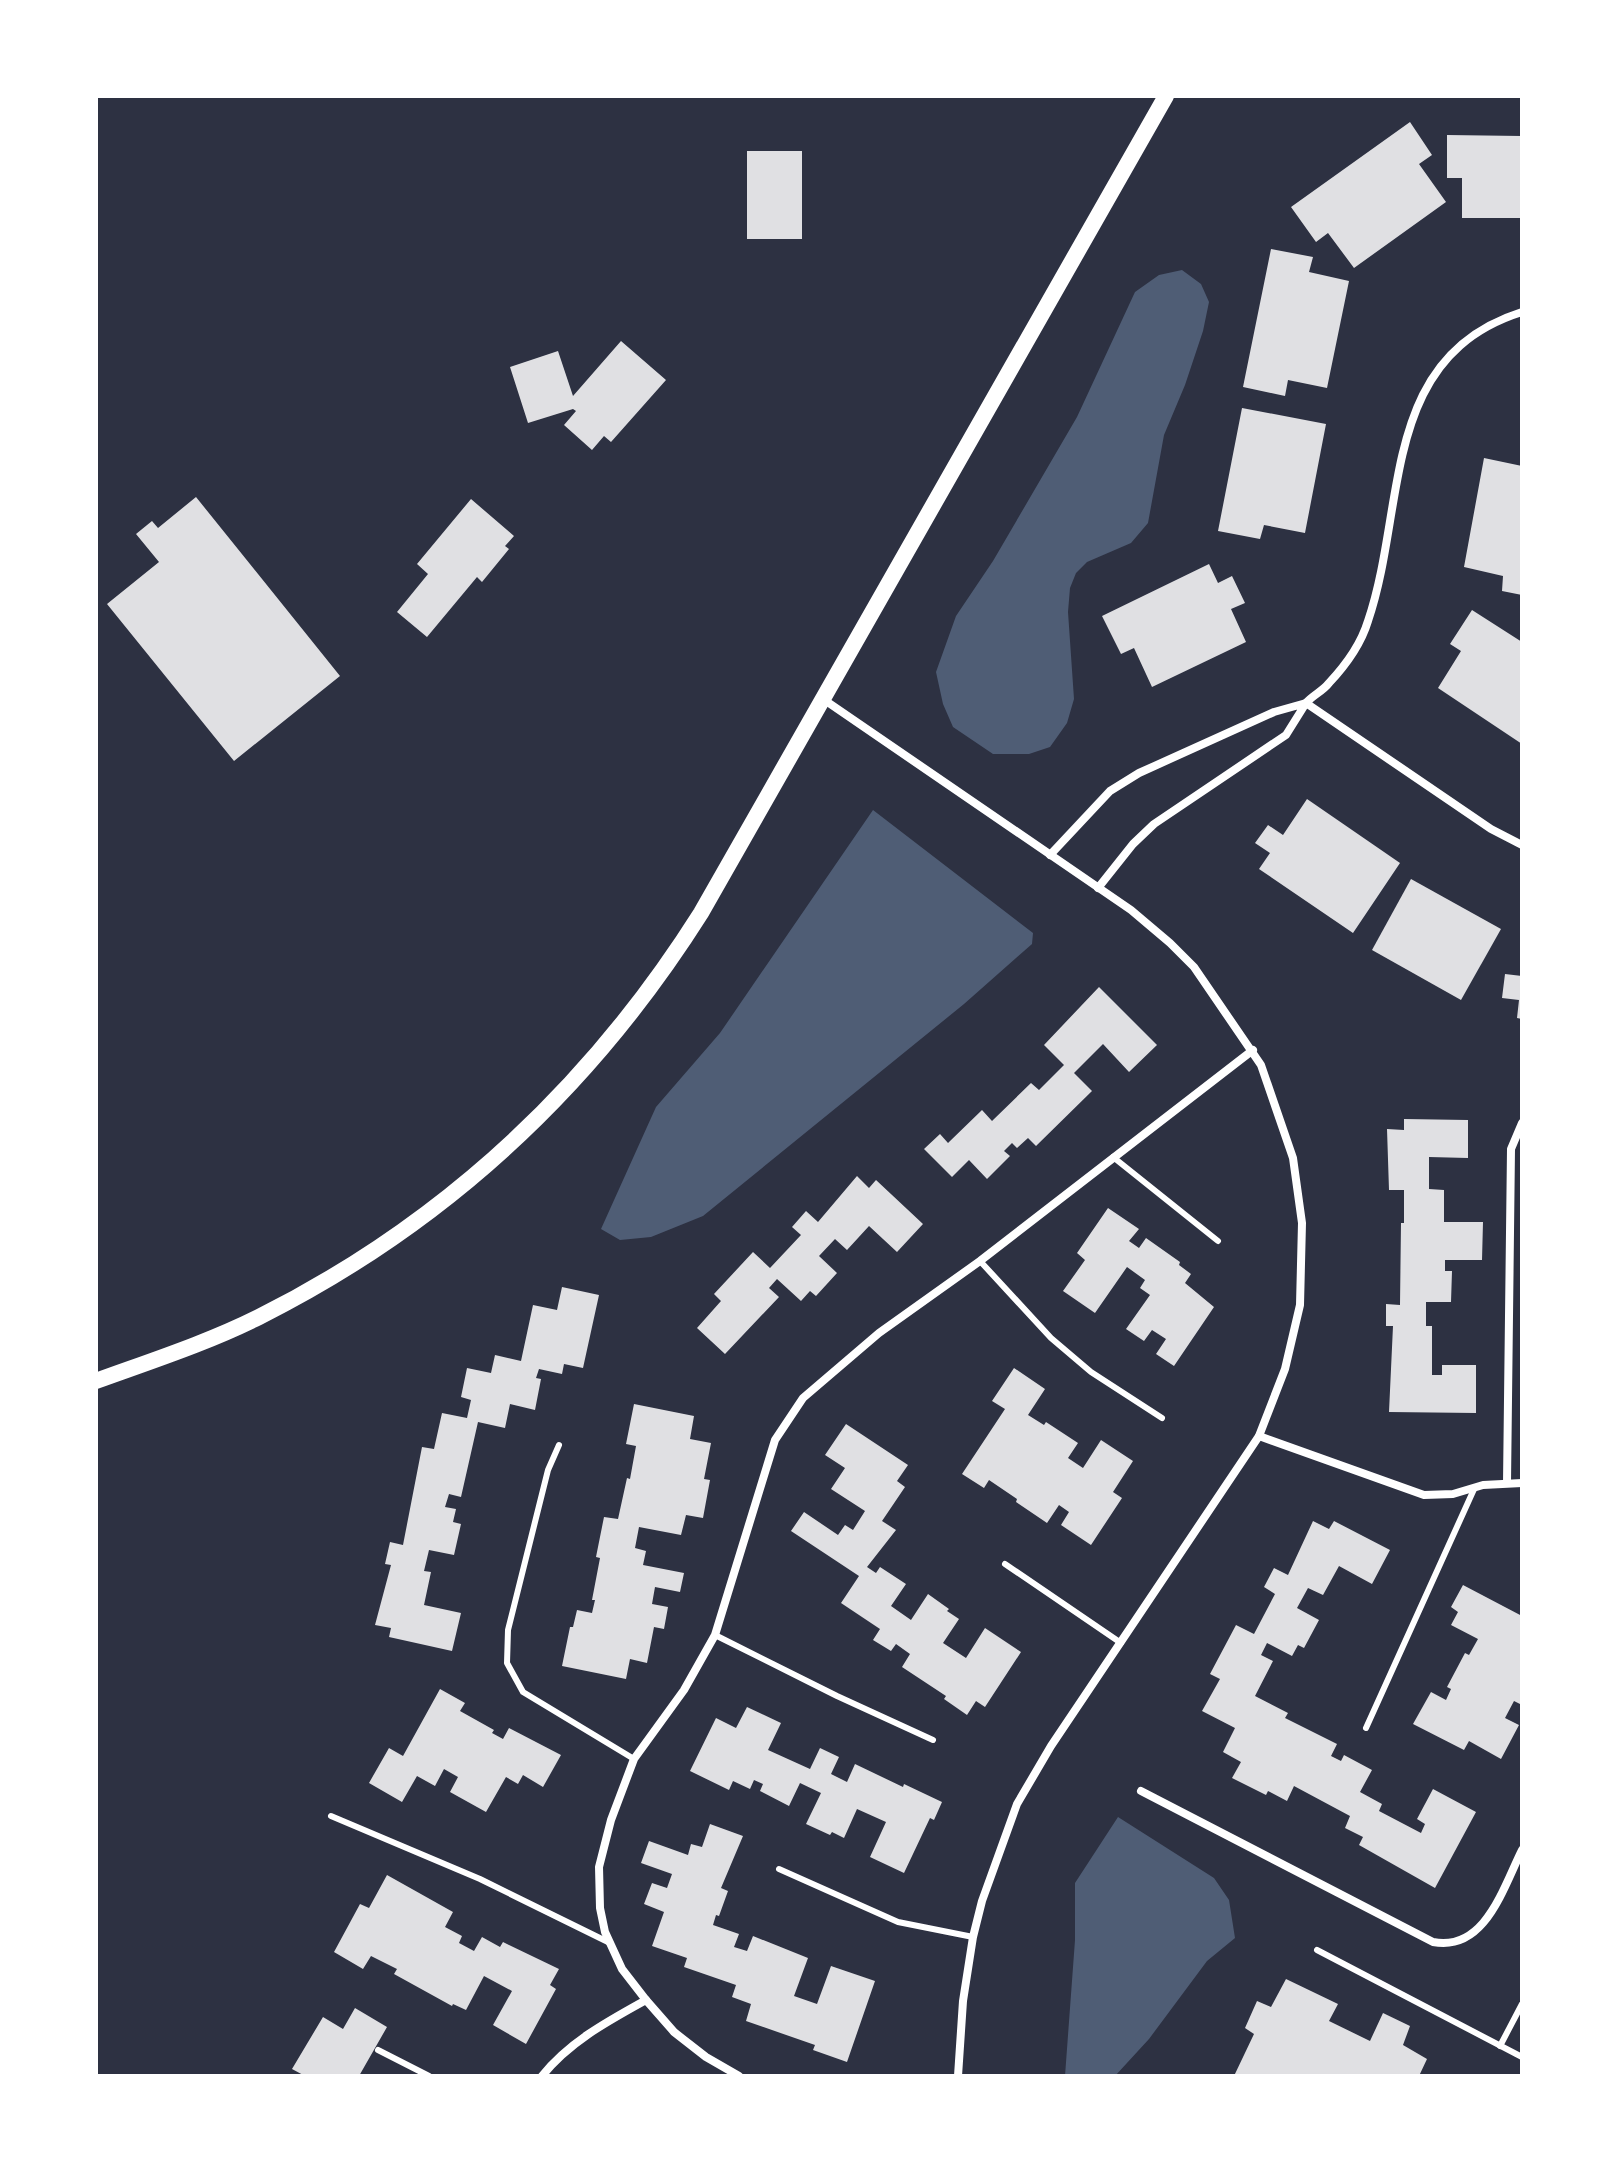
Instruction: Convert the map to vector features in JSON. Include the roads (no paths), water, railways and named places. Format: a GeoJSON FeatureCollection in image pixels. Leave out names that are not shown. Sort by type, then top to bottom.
{"type":"FeatureCollection","features":[{"type":"Feature","properties":{"kind":"main road"},"geometry":{"type":"LineString","coordinates":[[96,1381],[229,1331],[302,1294],[439,1205],[539,1119],[605,1046],[683,941],[1166,96]]}},
{"type":"Feature","properties":{"kind":"street"},"geometry":{"type":"LineString","coordinates":[[1098,888],[1133,844],[1154,824],[1286,735],[1306,703],[1328,685],[1350,657],[1368,623],[1407,438],[1419,398],[1433,375],[1453,353],[1497,321],[1522,312]]}},
{"type":"Feature","properties":{"kind":"street"},"geometry":{"type":"LineString","coordinates":[[822,698],[1131,910],[1186,959],[1253,1050],[1273,1095],[1293,1158],[1302,1223],[1300,1305],[1285,1369],[1259,1436],[1051,1746],[1017,1804],[982,1901],[973,1937],[963,2001],[958,2076]]}},
{"type":"Feature","properties":{"kind":"street"},"geometry":{"type":"LineString","coordinates":[[1050,855],[1110,791],[1129,779],[1274,712],[1306,703],[1491,829],[1522,845]]}},
{"type":"Feature","properties":{"kind":"street"},"geometry":{"type":"LineString","coordinates":[[739,2076],[706,2057],[674,2032],[622,1969],[605,1932],[600,1908],[599,1867],[611,1820],[634,1759],[684,1690],[715,1635],[775,1440],[803,1398],[879,1333],[980,1261],[1253,1050]]}},
{"type":"Feature","properties":{"kind":"street"},"geometry":{"type":"LineString","coordinates":[[1507,1483],[1511,1149],[1522,1123]]}},
{"type":"Feature","properties":{"kind":"street"},"geometry":{"type":"LineString","coordinates":[[1259,1436],[1424,1495],[1453,1494],[1475,1487],[1522,1483]]}},
{"type":"Feature","properties":{"kind":"street"},"geometry":{"type":"LineString","coordinates":[[1141,1791],[1433,1942],[1444,1944],[1468,1939],[1482,1927],[1522,1850]]}},
{"type":"Feature","properties":{"kind":"street"},"geometry":{"type":"LineString","coordinates":[[542,2076],[555,2059],[578,2042],[646,2000]]}},
{"type":"Feature","properties":{"kind":"lane"},"geometry":{"type":"LineString","coordinates":[[1113,1157],[1218,1241]]}},
{"type":"Feature","properties":{"kind":"lane"},"geometry":{"type":"LineString","coordinates":[[980,1261],[1051,1338],[1091,1372],[1162,1418]]}},
{"type":"Feature","properties":{"kind":"lane"},"geometry":{"type":"LineString","coordinates":[[559,1445],[548,1470],[508,1630],[507,1663],[523,1692],[634,1759]]}},
{"type":"Feature","properties":{"kind":"lane"},"geometry":{"type":"LineString","coordinates":[[1366,1728],[1475,1487]]}},
{"type":"Feature","properties":{"kind":"lane"},"geometry":{"type":"LineString","coordinates":[[1005,1564],[1121,1643]]}},
{"type":"Feature","properties":{"kind":"lane"},"geometry":{"type":"LineString","coordinates":[[715,1635],[933,1740]]}},
{"type":"Feature","properties":{"kind":"lane"},"geometry":{"type":"LineString","coordinates":[[331,1816],[480,1879],[610,1943]]}},
{"type":"Feature","properties":{"kind":"lane"},"geometry":{"type":"LineString","coordinates":[[779,1869],[898,1922],[973,1937]]}},
{"type":"Feature","properties":{"kind":"lane"},"geometry":{"type":"LineString","coordinates":[[1317,1950],[1522,2057]]}},
{"type":"Feature","properties":{"kind":"lane"},"geometry":{"type":"LineString","coordinates":[[1500,2046],[1522,2004]]}},
{"type":"Feature","properties":{"kind":"lane"},"geometry":{"type":"LineString","coordinates":[[378,2050],[429,2076]]}},
{"type":"Feature","properties":{"kind":"water"},"geometry":{"type":"Polygon","coordinates":[[[1182,270],[1201,284],[1209,302],[1185,385],[1164,435],[1148,523],[1131,543],[1087,562],[1076,573],[1070,588],[1068,612],[1074,699],[1067,723],[1050,747],[1029,754],[993,754],[953,727],[943,704],[936,672],[956,616],[993,561],[1077,417],[1135,292],[1159,275],[1182,270]]]}},
{"type":"Feature","properties":{"kind":"water"},"geometry":{"type":"Polygon","coordinates":[[[873,810],[1033,933],[1032,944],[964,1004],[703,1216],[651,1237],[620,1240],[601,1229],[656,1107],[720,1033],[873,810]]]}},
{"type":"Feature","properties":{"kind":"water"},"geometry":{"type":"Polygon","coordinates":[[[1118,1817],[1214,1878],[1229,1900],[1235,1938],[1207,1961],[1149,2039],[1115,2076],[1065,2076],[1075,1940],[1075,1883],[1118,1817]]]}}]}
